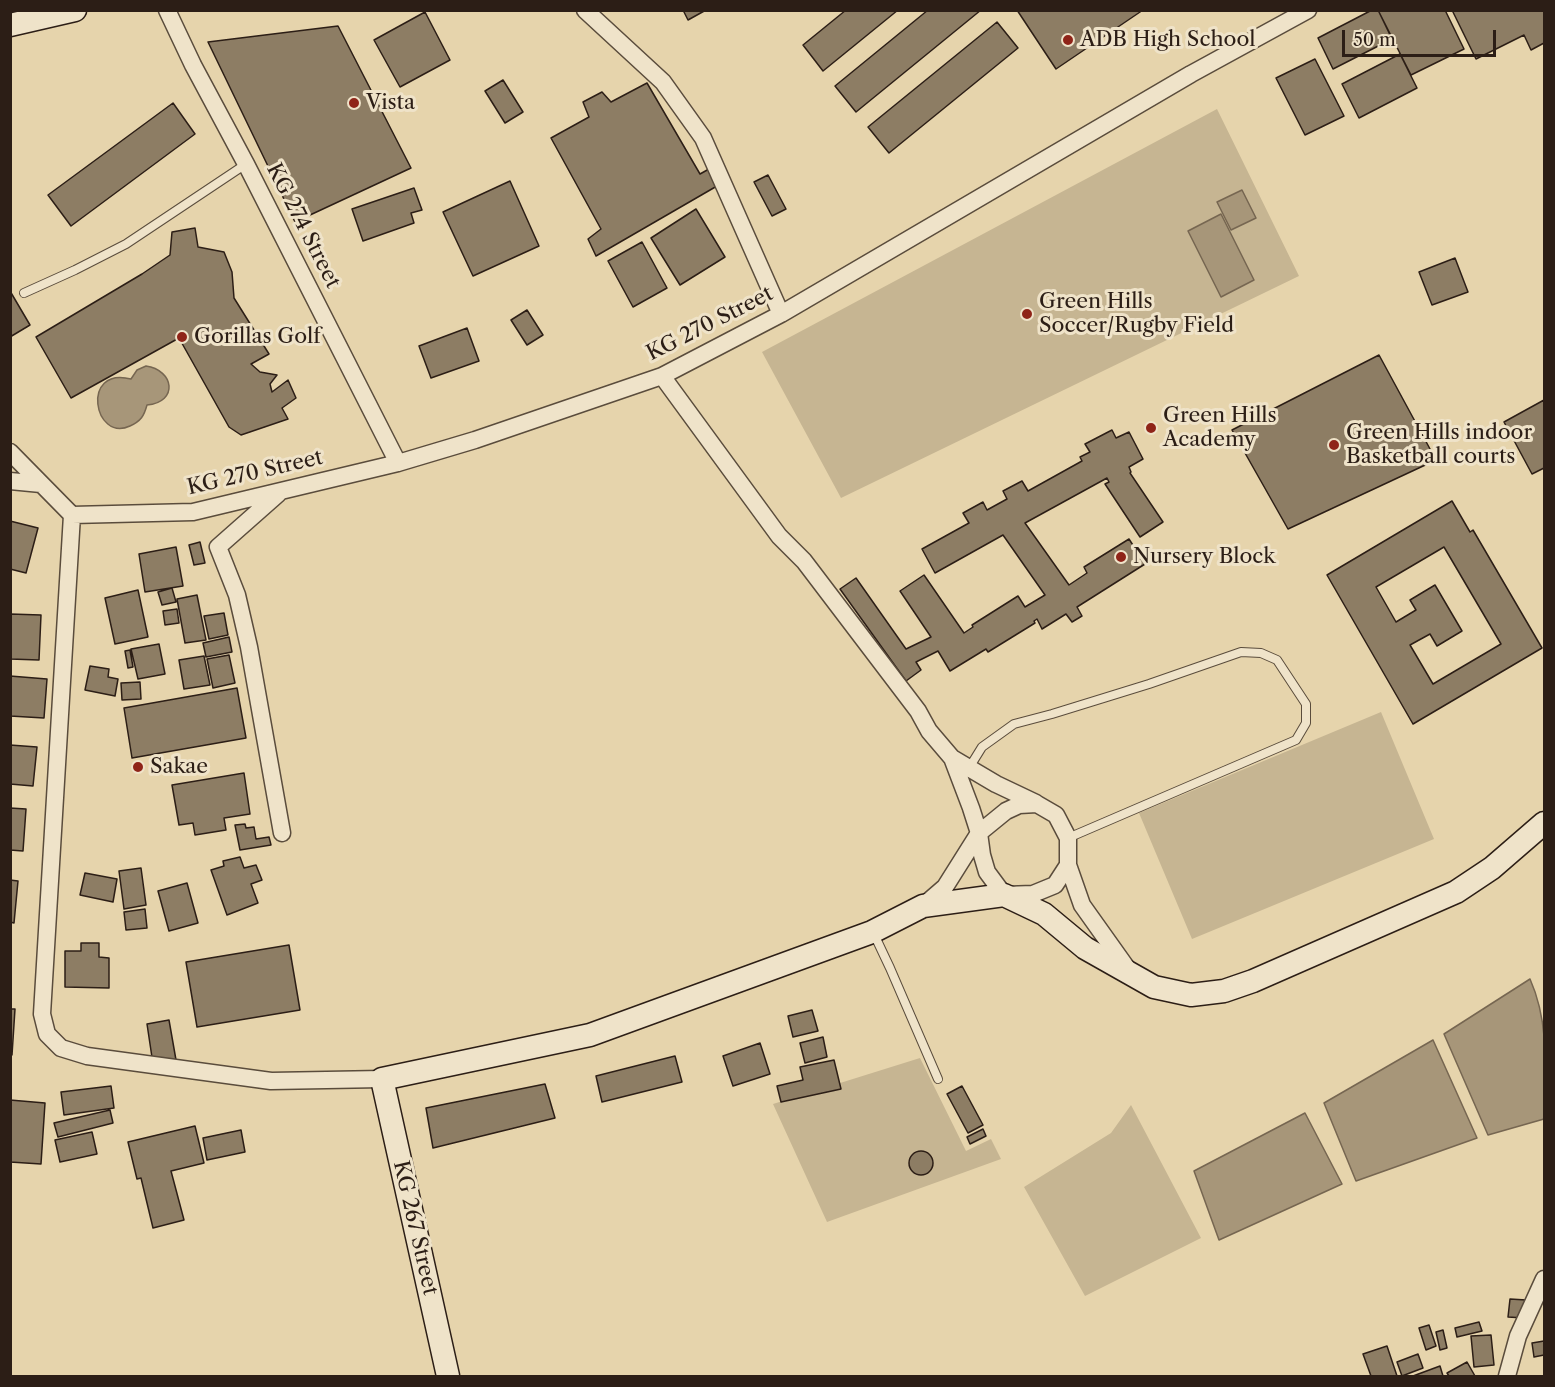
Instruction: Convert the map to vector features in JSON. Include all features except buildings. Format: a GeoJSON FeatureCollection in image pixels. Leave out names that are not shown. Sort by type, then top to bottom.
{"type":"FeatureCollection","features":[{"type":"Feature","properties":{"kind":"street"},"geometry":{"type":"LineString","coordinates":[[10,25],[75,10]]}},
{"type":"Feature","properties":{"kind":"street","name":"KG 274 Street"},"geometry":{"type":"LineString","coordinates":[[167,10],[193,65],[398,463]]}},
{"type":"Feature","properties":{"kind":"street"},"geometry":{"type":"LineString","coordinates":[[585,10],[663,82],[703,138],[781,314]]}},
{"type":"Feature","properties":{"kind":"street","name":"KG 270 Street"},"geometry":{"type":"LineString","coordinates":[[72,515],[193,512],[398,463],[476,440],[662,376],[781,314],[1191,74],[1308,10]]}},
{"type":"Feature","properties":{"kind":"street"},"geometry":{"type":"LineString","coordinates":[[662,376],[780,536],[804,561],[918,711],[929,731],[952,758],[1056,815],[1068,838],[1068,865],[1082,905],[1130,972]]}},
{"type":"Feature","properties":{"kind":"street"},"geometry":{"type":"LineString","coordinates":[[10,452],[72,515],[42,1014],[47,1034],[61,1048],[87,1056],[271,1081],[382,1079],[590,1035],[872,932],[923,906],[945,887],[979,833],[1006,811],[1019,805],[1038,804]]}},
{"type":"Feature","properties":{"kind":"street"},"geometry":{"type":"LineString","coordinates":[[10,481],[41,484]]}},
{"type":"Feature","properties":{"kind":"street"},"geometry":{"type":"LineString","coordinates":[[282,491],[218,547],[237,595],[249,647],[282,833]]}},
{"type":"Feature","properties":{"kind":"street"},"geometry":{"type":"LineString","coordinates":[[952,758],[979,833],[987,872],[1004,895],[1044,914],[1085,948],[1154,987],[1191,995],[1224,992],[1253,981],[1456,892],[1492,868],[1545,823]]}},
{"type":"Feature","properties":{"kind":"street"},"geometry":{"type":"LineString","coordinates":[[923,906],[1004,895],[1033,894],[1055,885],[1068,865]]}},
{"type":"Feature","properties":{"kind":"street","name":"KG 267 Street"},"geometry":{"type":"LineString","coordinates":[[382,1079],[448,1377]]}},
{"type":"Feature","properties":{"kind":"street"},"geometry":{"type":"LineString","coordinates":[[1507,1377],[1518,1336],[1545,1279]]}},
{"type":"Feature","properties":{"kind":"lane"},"geometry":{"type":"LineString","coordinates":[[24,293],[126,244],[246,164]]}},
{"type":"Feature","properties":{"kind":"lane"},"geometry":{"type":"LineString","coordinates":[[969,768],[982,747],[1014,724],[1053,714],[1241,652],[1261,653],[1277,660],[1306,704],[1306,723],[1296,740],[1068,838]]}},
{"type":"Feature","properties":{"kind":"lane"},"geometry":{"type":"LineString","coordinates":[[872,932],[938,1079]]}},
{"type":"Feature","properties":{"kind":"shaded area","name":"Green Hills Soccer/Rugby Field"},"geometry":{"type":"Polygon","coordinates":[[[1217,109],[1299,276],[841,498],[762,352],[1217,109]]]}},
{"type":"Feature","properties":{"kind":"shaded area"},"geometry":{"type":"Polygon","coordinates":[[[1242,190],[1256,218],[1231,230],[1217,202],[1242,190]]]}},
{"type":"Feature","properties":{"kind":"shaded area"},"geometry":{"type":"Polygon","coordinates":[[[1221,214],[1254,280],[1221,297],[1188,231],[1221,214]]]}},
{"type":"Feature","properties":{"kind":"shaded area"},"geometry":{"type":"Polygon","coordinates":[[[146,366],[162,373],[167,379],[168,392],[157,403],[147,405],[142,418],[134,424],[118,428],[108,424],[101,415],[98,404],[99,393],[104,383],[115,378],[131,379],[137,370],[146,366]]]}},
{"type":"Feature","properties":{"kind":"shaded area"},"geometry":{"type":"Polygon","coordinates":[[[1381,712],[1434,839],[1192,939],[1139,813],[1381,712]]]}},
{"type":"Feature","properties":{"kind":"shaded area"},"geometry":{"type":"Polygon","coordinates":[[[1530,979],[1541,1013],[1545,1048],[1544,1119],[1488,1135],[1444,1034],[1530,979]]]}},
{"type":"Feature","properties":{"kind":"shaded area"},"geometry":{"type":"Polygon","coordinates":[[[1433,1040],[1477,1138],[1356,1181],[1324,1103],[1433,1040]]]}},
{"type":"Feature","properties":{"kind":"shaded area"},"geometry":{"type":"Polygon","coordinates":[[[920,1058],[966,1151],[991,1139],[1001,1159],[827,1222],[773,1104],[920,1058]]]}},
{"type":"Feature","properties":{"kind":"shaded area"},"geometry":{"type":"Polygon","coordinates":[[[1131,1105],[1201,1238],[1085,1296],[1024,1187],[1111,1133],[1131,1105]]]}},
{"type":"Feature","properties":{"kind":"shaded area"},"geometry":{"type":"Polygon","coordinates":[[[1305,1113],[1342,1184],[1219,1240],[1194,1171],[1305,1113]]]}},
{"type":"Feature","properties":{"kind":"place","name":"ADB High School"},"geometry":{"type":"Point","coordinates":[1068,40]}},
{"type":"Feature","properties":{"kind":"place","name":"Vista"},"geometry":{"type":"Point","coordinates":[354,103]}},
{"type":"Feature","properties":{"kind":"place","name":"Green Hills Soccer/Rugby Field"},"geometry":{"type":"Point","coordinates":[1027,314]}},
{"type":"Feature","properties":{"kind":"place","name":"Gorillas Golf"},"geometry":{"type":"Point","coordinates":[182,337]}},
{"type":"Feature","properties":{"kind":"place","name":"Green Hills Academy"},"geometry":{"type":"Point","coordinates":[1151,428]}},
{"type":"Feature","properties":{"kind":"place","name":"Green Hills indoor Basketball courts"},"geometry":{"type":"Point","coordinates":[1334,445]}},
{"type":"Feature","properties":{"kind":"place","name":"Nursery Block"},"geometry":{"type":"Point","coordinates":[1121,557]}},
{"type":"Feature","properties":{"kind":"place","name":"Sakae"},"geometry":{"type":"Point","coordinates":[138,767]}}]}
